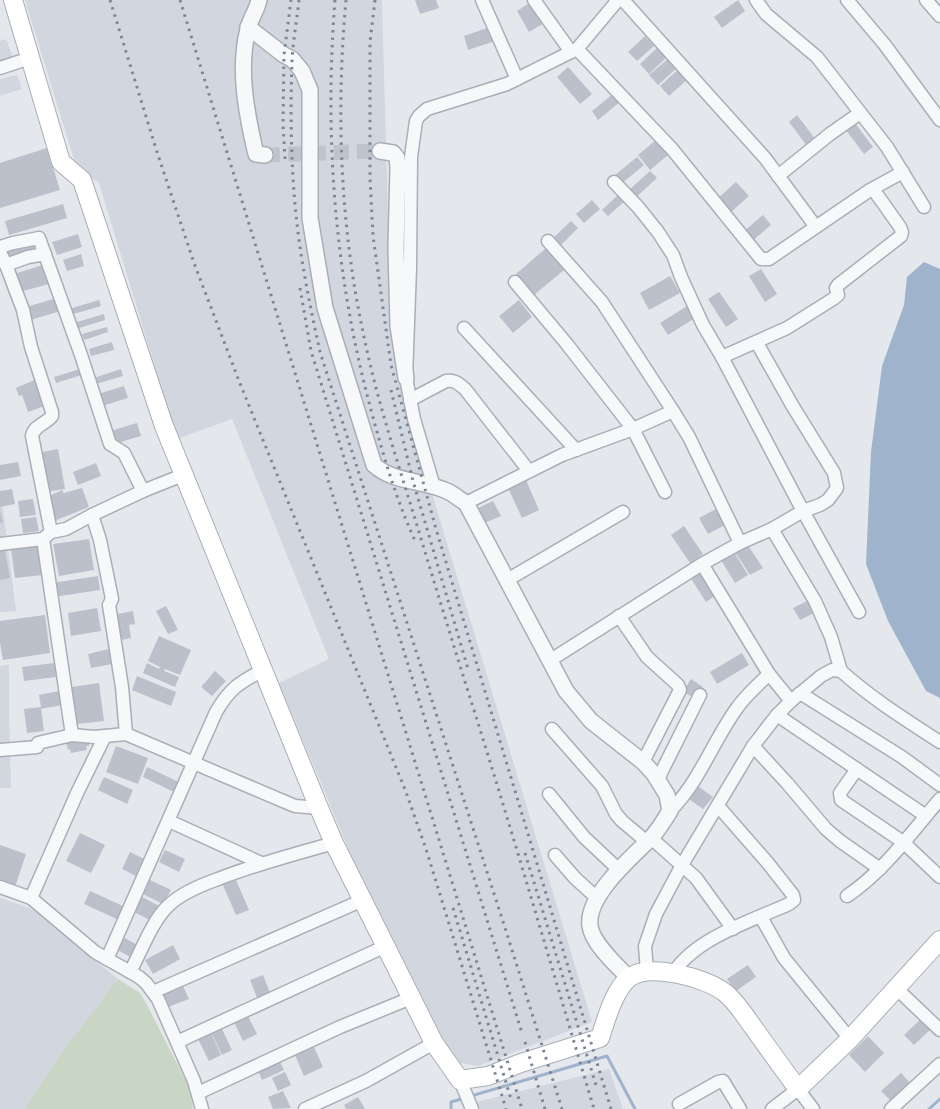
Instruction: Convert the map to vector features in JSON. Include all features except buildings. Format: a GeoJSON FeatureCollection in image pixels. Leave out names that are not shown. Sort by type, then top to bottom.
{"type":"FeatureCollection","features":[{"type":"Feature","properties":{"kind":"main road"},"geometry":{"type":"LineString","coordinates":[[13,0],[62,162],[82,180],[155,401],[183,475],[319,808],[334,843],[434,1043],[460,1080],[488,1076],[520,1063],[600,1038],[608,1012],[617,994],[629,978],[648,972],[674,972],[692,977],[724,992],[738,1007],[798,1089],[850,1039],[940,940]]}},
{"type":"Feature","properties":{"kind":"street"},"geometry":{"type":"LineString","coordinates":[[259,0],[248,27],[243,71],[249,124],[256,154],[259,156],[265,155]]}},
{"type":"Feature","properties":{"kind":"street"},"geometry":{"type":"LineString","coordinates":[[482,0],[517,79]]}},
{"type":"Feature","properties":{"kind":"street"},"geometry":{"type":"LineString","coordinates":[[534,0],[574,51],[672,149],[761,259],[769,260],[873,189],[903,172]]}},
{"type":"Feature","properties":{"kind":"street"},"geometry":{"type":"LineString","coordinates":[[406,378],[410,268],[411,157],[416,121],[422,112],[435,105],[507,84],[574,51],[618,0]]}},
{"type":"Feature","properties":{"kind":"street"},"geometry":{"type":"LineString","coordinates":[[623,0],[765,158],[816,227]]}},
{"type":"Feature","properties":{"kind":"street"},"geometry":{"type":"LineString","coordinates":[[756,0],[766,14],[817,57],[888,148],[924,207]]}},
{"type":"Feature","properties":{"kind":"street"},"geometry":{"type":"LineString","coordinates":[[848,0],[885,45],[940,120]]}},
{"type":"Feature","properties":{"kind":"street"},"geometry":{"type":"LineString","coordinates":[[926,0],[940,16]]}},
{"type":"Feature","properties":{"kind":"street"},"geometry":{"type":"LineString","coordinates":[[248,27],[292,59],[302,72],[310,90],[310,218],[326,308],[374,465],[380,471],[449,492],[466,503],[566,692],[580,710],[617,743],[642,762],[658,779],[667,795],[670,811]]}},
{"type":"Feature","properties":{"kind":"street"},"geometry":{"type":"LineString","coordinates":[[0,68],[30,58]]}},
{"type":"Feature","properties":{"kind":"street"},"geometry":{"type":"LineString","coordinates":[[778,176],[860,112]]}},
{"type":"Feature","properties":{"kind":"street"},"geometry":{"type":"LineString","coordinates":[[380,151],[393,153],[397,158],[396,248],[398,326],[414,419],[434,487]]}},
{"type":"Feature","properties":{"kind":"street"},"geometry":{"type":"LineString","coordinates":[[614,182],[638,207],[658,232],[672,255],[703,325],[859,612]]}},
{"type":"Feature","properties":{"kind":"street"},"geometry":{"type":"LineString","coordinates":[[722,357],[757,343],[786,328],[833,299],[838,295],[836,288],[838,285],[901,236],[900,227],[873,189]]}},
{"type":"Feature","properties":{"kind":"street"},"geometry":{"type":"LineString","coordinates":[[0,247],[40,238],[82,355],[110,444],[124,453],[142,491]]}},
{"type":"Feature","properties":{"kind":"street"},"geometry":{"type":"LineString","coordinates":[[548,241],[602,302],[673,411],[689,437],[740,543]]}},
{"type":"Feature","properties":{"kind":"street"},"geometry":{"type":"LineString","coordinates":[[0,252],[23,310],[31,347],[52,412],[49,420],[37,427],[33,431],[32,436],[47,536],[72,735]]}},
{"type":"Feature","properties":{"kind":"street"},"geometry":{"type":"LineString","coordinates":[[6,265],[28,257],[46,254]]}},
{"type":"Feature","properties":{"kind":"street"},"geometry":{"type":"LineString","coordinates":[[515,282],[566,343],[633,429],[665,492]]}},
{"type":"Feature","properties":{"kind":"street"},"geometry":{"type":"LineString","coordinates":[[464,328],[576,450]]}},
{"type":"Feature","properties":{"kind":"street"},"geometry":{"type":"LineString","coordinates":[[548,661],[702,564],[740,543],[772,529],[803,511],[820,505],[828,500],[837,488],[834,474],[757,343]]}},
{"type":"Feature","properties":{"kind":"street"},"geometry":{"type":"LineString","coordinates":[[410,400],[446,380],[457,382],[529,471]]}},
{"type":"Feature","properties":{"kind":"street"},"geometry":{"type":"LineString","coordinates":[[466,503],[576,450],[633,429],[673,411]]}},
{"type":"Feature","properties":{"kind":"street"},"geometry":{"type":"LineString","coordinates":[[0,544],[47,536],[66,529],[142,491],[183,475]]}},
{"type":"Feature","properties":{"kind":"street"},"geometry":{"type":"LineString","coordinates":[[507,580],[623,512]]}},
{"type":"Feature","properties":{"kind":"street"},"geometry":{"type":"LineString","coordinates":[[92,515],[100,540],[112,599],[109,605],[122,687],[126,734]]}},
{"type":"Feature","properties":{"kind":"street"},"geometry":{"type":"LineString","coordinates":[[772,529],[815,600],[831,637],[841,671],[867,693],[940,742]]}},
{"type":"Feature","properties":{"kind":"street"},"geometry":{"type":"LineString","coordinates":[[702,564],[768,674],[795,697],[902,758],[940,785]]}},
{"type":"Feature","properties":{"kind":"street"},"geometry":{"type":"LineString","coordinates":[[619,616],[647,657],[678,685],[680,690],[642,762]]}},
{"type":"Feature","properties":{"kind":"street"},"geometry":{"type":"LineString","coordinates":[[107,960],[222,701],[241,682],[263,670]]}},
{"type":"Feature","properties":{"kind":"street"},"geometry":{"type":"LineString","coordinates":[[648,972],[645,946],[656,914],[682,865],[753,746],[777,715],[795,697],[821,676],[832,670],[841,671]]}},
{"type":"Feature","properties":{"kind":"street"},"geometry":{"type":"LineString","coordinates":[[629,978],[612,961],[594,937],[590,927],[590,916],[598,898],[618,869],[649,840],[670,811],[682,800],[738,706],[768,674]]}},
{"type":"Feature","properties":{"kind":"street"},"geometry":{"type":"LineString","coordinates":[[658,779],[700,695]]}},
{"type":"Feature","properties":{"kind":"street"},"geometry":{"type":"LineString","coordinates":[[777,715],[926,816]]}},
{"type":"Feature","properties":{"kind":"street"},"geometry":{"type":"LineString","coordinates":[[552,729],[602,786],[616,814],[682,865],[704,889],[733,929]]}},
{"type":"Feature","properties":{"kind":"street"},"geometry":{"type":"LineString","coordinates":[[0,750],[37,747],[38,743],[72,735],[84,737],[126,734],[295,806],[319,808]]}},
{"type":"Feature","properties":{"kind":"street"},"geometry":{"type":"LineString","coordinates":[[31,898],[78,791],[105,736]]}},
{"type":"Feature","properties":{"kind":"street"},"geometry":{"type":"LineString","coordinates":[[753,746],[787,782],[826,829],[880,869]]}},
{"type":"Feature","properties":{"kind":"street"},"geometry":{"type":"LineString","coordinates":[[857,769],[840,793],[841,800],[904,842],[940,877]]}},
{"type":"Feature","properties":{"kind":"street"},"geometry":{"type":"LineString","coordinates":[[550,794],[584,837],[618,869]]}},
{"type":"Feature","properties":{"kind":"street"},"geometry":{"type":"LineString","coordinates":[[847,896],[880,869],[940,799]]}},
{"type":"Feature","properties":{"kind":"street"},"geometry":{"type":"LineString","coordinates":[[674,972],[680,963],[704,945],[794,900],[767,862],[718,806]]}},
{"type":"Feature","properties":{"kind":"street"},"geometry":{"type":"LineString","coordinates":[[169,821],[261,863]]}},
{"type":"Feature","properties":{"kind":"street"},"geometry":{"type":"LineString","coordinates":[[130,972],[162,913],[174,900],[205,884],[261,863],[334,843]]}},
{"type":"Feature","properties":{"kind":"street"},"geometry":{"type":"LineString","coordinates":[[555,855],[575,878],[598,898]]}},
{"type":"Feature","properties":{"kind":"street"},"geometry":{"type":"LineString","coordinates":[[0,887],[31,898],[95,952],[139,977],[153,992],[177,1042],[198,1093],[202,1109]]}},
{"type":"Feature","properties":{"kind":"street"},"geometry":{"type":"LineString","coordinates":[[153,992],[363,900]]}},
{"type":"Feature","properties":{"kind":"street"},"geometry":{"type":"LineString","coordinates":[[761,916],[784,958],[850,1039]]}},
{"type":"Feature","properties":{"kind":"street"},"geometry":{"type":"LineString","coordinates":[[177,1042],[386,946]]}},
{"type":"Feature","properties":{"kind":"street"},"geometry":{"type":"LineString","coordinates":[[896,988],[940,1030]]}},
{"type":"Feature","properties":{"kind":"street"},"geometry":{"type":"LineString","coordinates":[[198,1093],[346,1024],[411,998]]}},
{"type":"Feature","properties":{"kind":"street"},"geometry":{"type":"LineString","coordinates":[[304,1109],[366,1081],[434,1043]]}},
{"type":"Feature","properties":{"kind":"street"},"geometry":{"type":"LineString","coordinates":[[891,1109],[940,1064]]}},
{"type":"Feature","properties":{"kind":"street"},"geometry":{"type":"LineString","coordinates":[[460,1080],[472,1109]]}},
{"type":"Feature","properties":{"kind":"street"},"geometry":{"type":"LineString","coordinates":[[679,1104],[723,1081],[740,1109]]}},
{"type":"Feature","properties":{"kind":"street"},"geometry":{"type":"LineString","coordinates":[[772,1109],[798,1089],[813,1109]]}},
{"type":"Feature","properties":{"kind":"shaded area"},"geometry":{"type":"Polygon","coordinates":[[[25,0],[382,0],[390,293],[403,383],[433,497],[592,1022],[478,1066],[455,1062],[351,855],[279,683],[329,659],[232,419],[177,439],[99,183],[76,166],[25,0]]]}},
{"type":"Feature","properties":{"kind":"shaded area"},"geometry":{"type":"Polygon","coordinates":[[[6,39],[13,58],[0,63],[0,41],[6,39]]]}},
{"type":"Feature","properties":{"kind":"shaded area"},"geometry":{"type":"Polygon","coordinates":[[[17,75],[22,89],[0,96],[0,79],[17,75]]]}},
{"type":"Feature","properties":{"kind":"shaded area"},"geometry":{"type":"Polygon","coordinates":[[[0,486],[16,611],[0,612],[0,486]]]}},
{"type":"Feature","properties":{"kind":"shaded area"},"geometry":{"type":"Polygon","coordinates":[[[9,665],[11,788],[0,788],[0,666],[9,665]]]}},
{"type":"Feature","properties":{"kind":"shaded area"},"geometry":{"type":"Polygon","coordinates":[[[0,898],[32,909],[118,979],[65,1048],[25,1109],[0,1109],[0,898]]]}},
{"type":"Feature","properties":{"kind":"shaded area"},"geometry":{"type":"Polygon","coordinates":[[[609,1069],[623,1109],[480,1109],[477,1102],[609,1069]]]}},
{"type":"Feature","properties":{"kind":"green space"},"geometry":{"type":"Polygon","coordinates":[[[118,979],[140,993],[147,1005],[189,1087],[193,1109],[25,1109],[65,1048],[118,979]]]}},
{"type":"Feature","properties":{"kind":"water"},"geometry":{"type":"Polygon","coordinates":[[[924,262],[940,269],[940,698],[926,691],[888,621],[866,564],[871,452],[882,366],[904,305],[907,277],[924,262]]]}},
{"type":"Feature","properties":{"kind":"waterway"},"geometry":{"type":"LineString","coordinates":[[471,1096],[607,1056],[635,1109]]}},
{"type":"Feature","properties":{"kind":"waterway"},"geometry":{"type":"LineString","coordinates":[[451,1109],[451,1102],[465,1098]]}},
{"type":"Feature","properties":{"kind":"waterway"},"geometry":{"type":"LineString","coordinates":[[929,1109],[940,1099]]}},
{"type":"Feature","properties":{"kind":"tunnel"},"geometry":{"type":"LineString","coordinates":[[265,155],[380,151]]}},
{"type":"Feature","properties":{"kind":"railway"},"geometry":{"type":"LineString","coordinates":[[110,0],[194,263],[239,381],[406,792],[426,849],[506,1109]]}},
{"type":"Feature","properties":{"kind":"railway"},"geometry":{"type":"LineString","coordinates":[[180,0],[522,1109]]}},
{"type":"Feature","properties":{"kind":"railway"},"geometry":{"type":"LineString","coordinates":[[285,159],[283,124],[284,55],[291,0]]}},
{"type":"Feature","properties":{"kind":"railway"},"geometry":{"type":"LineString","coordinates":[[299,0],[292,61],[291,128],[293,173],[301,254],[320,352],[562,1109]]}},
{"type":"Feature","properties":{"kind":"railway"},"geometry":{"type":"LineString","coordinates":[[335,0],[332,52],[332,155],[335,207],[341,258],[359,360],[371,410],[391,478],[416,543]]}},
{"type":"Feature","properties":{"kind":"railway"},"geometry":{"type":"LineString","coordinates":[[346,0],[341,83],[342,167],[349,250],[368,354],[392,443],[594,1109]]}},
{"type":"Feature","properties":{"kind":"railway"},"geometry":{"type":"LineString","coordinates":[[375,0],[370,42],[370,178],[373,236],[391,365],[436,529],[611,1109]]}},
{"type":"Feature","properties":{"kind":"railway"},"geometry":{"type":"LineString","coordinates":[[300,288],[311,351],[522,1033]]}},
{"type":"Feature","properties":{"kind":"railway"},"geometry":{"type":"LineString","coordinates":[[391,390],[413,481],[468,669]]}},
{"type":"Feature","properties":{"kind":"railway"},"geometry":{"type":"LineString","coordinates":[[525,853],[596,1085]]}},
{"type":"Feature","properties":{"kind":"railway"},"geometry":{"type":"LineString","coordinates":[[453,908],[511,1099]]}},
{"type":"Feature","properties":{"kind":"railway"},"geometry":{"type":"LineString","coordinates":[[525,1042],[545,1109]]}}]}
